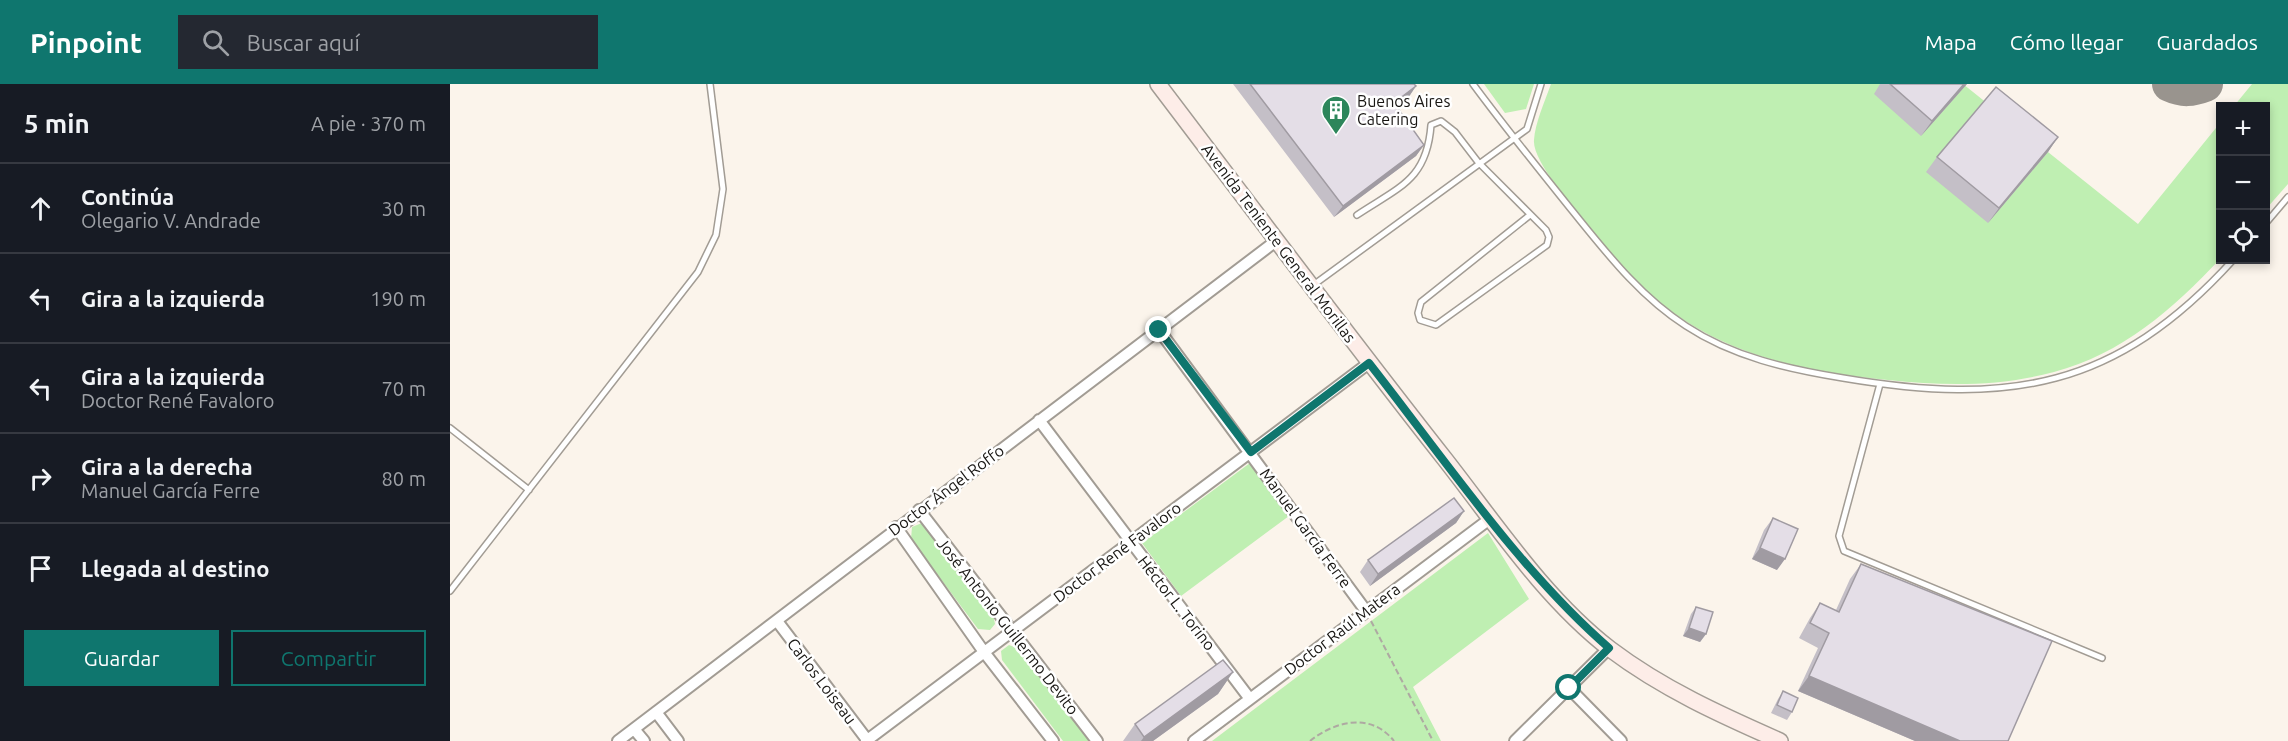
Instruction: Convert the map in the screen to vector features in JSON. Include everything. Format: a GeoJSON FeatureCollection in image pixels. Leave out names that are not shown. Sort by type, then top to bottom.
{"type":"FeatureCollection","features":[{"type":"Feature","properties":{"kind":"main road","name":"Avenida Teniente General Morillas"},"geometry":{"type":"LineString","coordinates":[[1158,84],[1369,363],[1557,598],[1609,648],[1680,695],[1780,741]]}},
{"type":"Feature","properties":{"kind":"street","name":"Doctor Ángel Roffo"},"geometry":{"type":"LineString","coordinates":[[618,741],[777,621],[896,527],[1276,241]]}},
{"type":"Feature","properties":{"kind":"street","name":"Manuel García Ferre"},"geometry":{"type":"LineString","coordinates":[[1159,330],[1366,611]]}},
{"type":"Feature","properties":{"kind":"street","name":"Doctor René Favaloro"},"geometry":{"type":"LineString","coordinates":[[867,741],[1369,363]]}},
{"type":"Feature","properties":{"kind":"street","name":"Héctor L. Torino"},"geometry":{"type":"LineString","coordinates":[[1039,420],[1250,699]]}},
{"type":"Feature","properties":{"kind":"street","name":"José Antonio Guillermo Devito"},"geometry":{"type":"LineString","coordinates":[[919,510],[1097,741]]}},
{"type":"Feature","properties":{"kind":"street","name":"Doctor Raúl Matera"},"geometry":{"type":"LineString","coordinates":[[1194,741],[1491,518]]}},
{"type":"Feature","properties":{"kind":"street","name":"José Antonio Guillermo Devito"},"geometry":{"type":"LineString","coordinates":[[896,527],[984,652],[1053,741]]}},
{"type":"Feature","properties":{"kind":"street","name":"Carlos Loiseau"},"geometry":{"type":"LineString","coordinates":[[777,621],[867,741]]}},
{"type":"Feature","properties":{"kind":"street"},"geometry":{"type":"LineString","coordinates":[[1515,741],[1609,648]]}},
{"type":"Feature","properties":{"kind":"street"},"geometry":{"type":"LineString","coordinates":[[1569,688],[1621,741]]}},
{"type":"Feature","properties":{"kind":"street"},"geometry":{"type":"LineString","coordinates":[[656,712],[678,741]]}},
{"type":"Feature","properties":{"kind":"street"},"geometry":{"type":"LineString","coordinates":[[634,729],[644,741]]}},
{"type":"Feature","properties":{"kind":"lane"},"geometry":{"type":"LineString","coordinates":[[450,591],[698,272],[716,235],[723,189],[710,84]]}},
{"type":"Feature","properties":{"kind":"lane"},"geometry":{"type":"LineString","coordinates":[[1473,84],[1513,139],[1632,282],[1687,327],[1725,347],[1763,362],[1880,384],[1986,390],[2062,378],[2097,365],[2135,345],[2176,315],[2229,264]]}},
{"type":"Feature","properties":{"kind":"lane"},"geometry":{"type":"LineString","coordinates":[[1312,287],[1478,162],[1527,129],[1541,84]]}},
{"type":"Feature","properties":{"kind":"lane"},"geometry":{"type":"LineString","coordinates":[[1357,215],[1414,177],[1427,154],[1431,125],[1436,121],[1441,121],[1455,132],[1478,162],[1546,230],[1549,237],[1547,246],[1440,324],[1430,325],[1420,320],[1418,313],[1421,302],[1530,215]]}},
{"type":"Feature","properties":{"kind":"lane"},"geometry":{"type":"LineString","coordinates":[[2270,217],[2288,197]]}},
{"type":"Feature","properties":{"kind":"lane"},"geometry":{"type":"LineString","coordinates":[[1880,384],[1839,536],[1844,551],[2102,658]]}},
{"type":"Feature","properties":{"kind":"lane"},"geometry":{"type":"LineString","coordinates":[[450,428],[528,490]]}},
{"type":"Feature","properties":{"kind":"path"},"geometry":{"type":"LineString","coordinates":[[1366,611],[1433,741]]}},
{"type":"Feature","properties":{"kind":"path"},"geometry":{"type":"LineString","coordinates":[[1310,741],[1322,731],[1349,721],[1368,723],[1388,733],[1394,741]]}},
{"type":"Feature","properties":{"kind":"green space"},"geometry":{"type":"Polygon","coordinates":[[[1484,84],[1534,84],[1526,109],[1505,113],[1484,84]]]}},
{"type":"Feature","properties":{"kind":"green space"},"geometry":{"type":"Polygon","coordinates":[[[1551,84],[1963,84],[2138,224],[2216,128],[2216,263],[2165,312],[2124,342],[2079,364],[2054,372],[1992,383],[1951,384],[1888,380],[1796,366],[1718,339],[1683,319],[1649,294],[1617,262],[1546,171],[1535,149],[1534,140],[1551,84]]]}},
{"type":"Feature","properties":{"kind":"green space"},"geometry":{"type":"Polygon","coordinates":[[[2252,84],[2288,84],[2288,184],[2270,204],[2270,102],[2237,102],[2252,84]]]}},
{"type":"Feature","properties":{"kind":"green space"},"geometry":{"type":"Polygon","coordinates":[[[1250,463],[1289,516],[1181,596],[1142,543],[1250,463]]]}},
{"type":"Feature","properties":{"kind":"green space"},"geometry":{"type":"Polygon","coordinates":[[[922,523],[993,614],[995,624],[990,630],[978,629],[911,539],[912,527],[922,523]]]}},
{"type":"Feature","properties":{"kind":"green space"},"geometry":{"type":"Polygon","coordinates":[[[1488,533],[1529,599],[1413,687],[1441,741],[1212,741],[1488,533]]]}},
{"type":"Feature","properties":{"kind":"green space"},"geometry":{"type":"Polygon","coordinates":[[[1009,645],[1019,649],[1089,741],[1063,741],[1002,660],[1001,651],[1009,645]]]}},
{"type":"Feature","properties":{"kind":"building","name":"Buenos Aires Catering"},"geometry":{"type":"Polygon","coordinates":[[[1250,84],[1414,84],[1416,86],[1394,103],[1424,145],[1343,206],[1250,84]]]}},
{"type":"Feature","properties":{"kind":"building"},"geometry":{"type":"Polygon","coordinates":[[[1890,84],[1964,84],[1932,121],[1890,84]]]}},
{"type":"Feature","properties":{"kind":"building"},"geometry":{"type":"Polygon","coordinates":[[[1996,87],[2058,137],[1999,208],[1937,157],[1996,87]]]}},
{"type":"Feature","properties":{"kind":"building"},"geometry":{"type":"Polygon","coordinates":[[[1454,498],[1464,511],[1378,574],[1368,560],[1454,498]]]}},
{"type":"Feature","properties":{"kind":"building"},"geometry":{"type":"Polygon","coordinates":[[[1773,518],[1798,529],[1785,559],[1760,548],[1773,518]]]}},
{"type":"Feature","properties":{"kind":"building"},"geometry":{"type":"Polygon","coordinates":[[[1861,564],[2052,641],[2008,741],[1960,741],[1809,676],[1829,633],[1810,623],[1820,603],[1839,612],[1861,564]]]}},
{"type":"Feature","properties":{"kind":"building"},"geometry":{"type":"Polygon","coordinates":[[[1696,607],[1713,612],[1706,634],[1689,628],[1696,607]]]}},
{"type":"Feature","properties":{"kind":"building"},"geometry":{"type":"Polygon","coordinates":[[[1223,660],[1233,672],[1144,737],[1135,724],[1223,660]]]}},
{"type":"Feature","properties":{"kind":"building"},"geometry":{"type":"Polygon","coordinates":[[[1783,691],[1798,698],[1792,712],[1777,705],[1783,691]]]}},
{"type":"Feature","properties":{"kind":"taxiway"},"geometry":{"type":"LineString","coordinates":[[2170,84],[2188,88],[2205,84]]}},
{"type":"Feature","properties":{"kind":"place","name":"Buenos Aires Catering"},"geometry":{"type":"Point","coordinates":[1336,136]}},
{"type":"Feature","properties":{"kind":"route"},"geometry":{"type":"LineString","coordinates":[[1159,330],[1251,452],[1369,363],[1523,559],[1585,627],[1609,648],[1569,688]]}}]}
